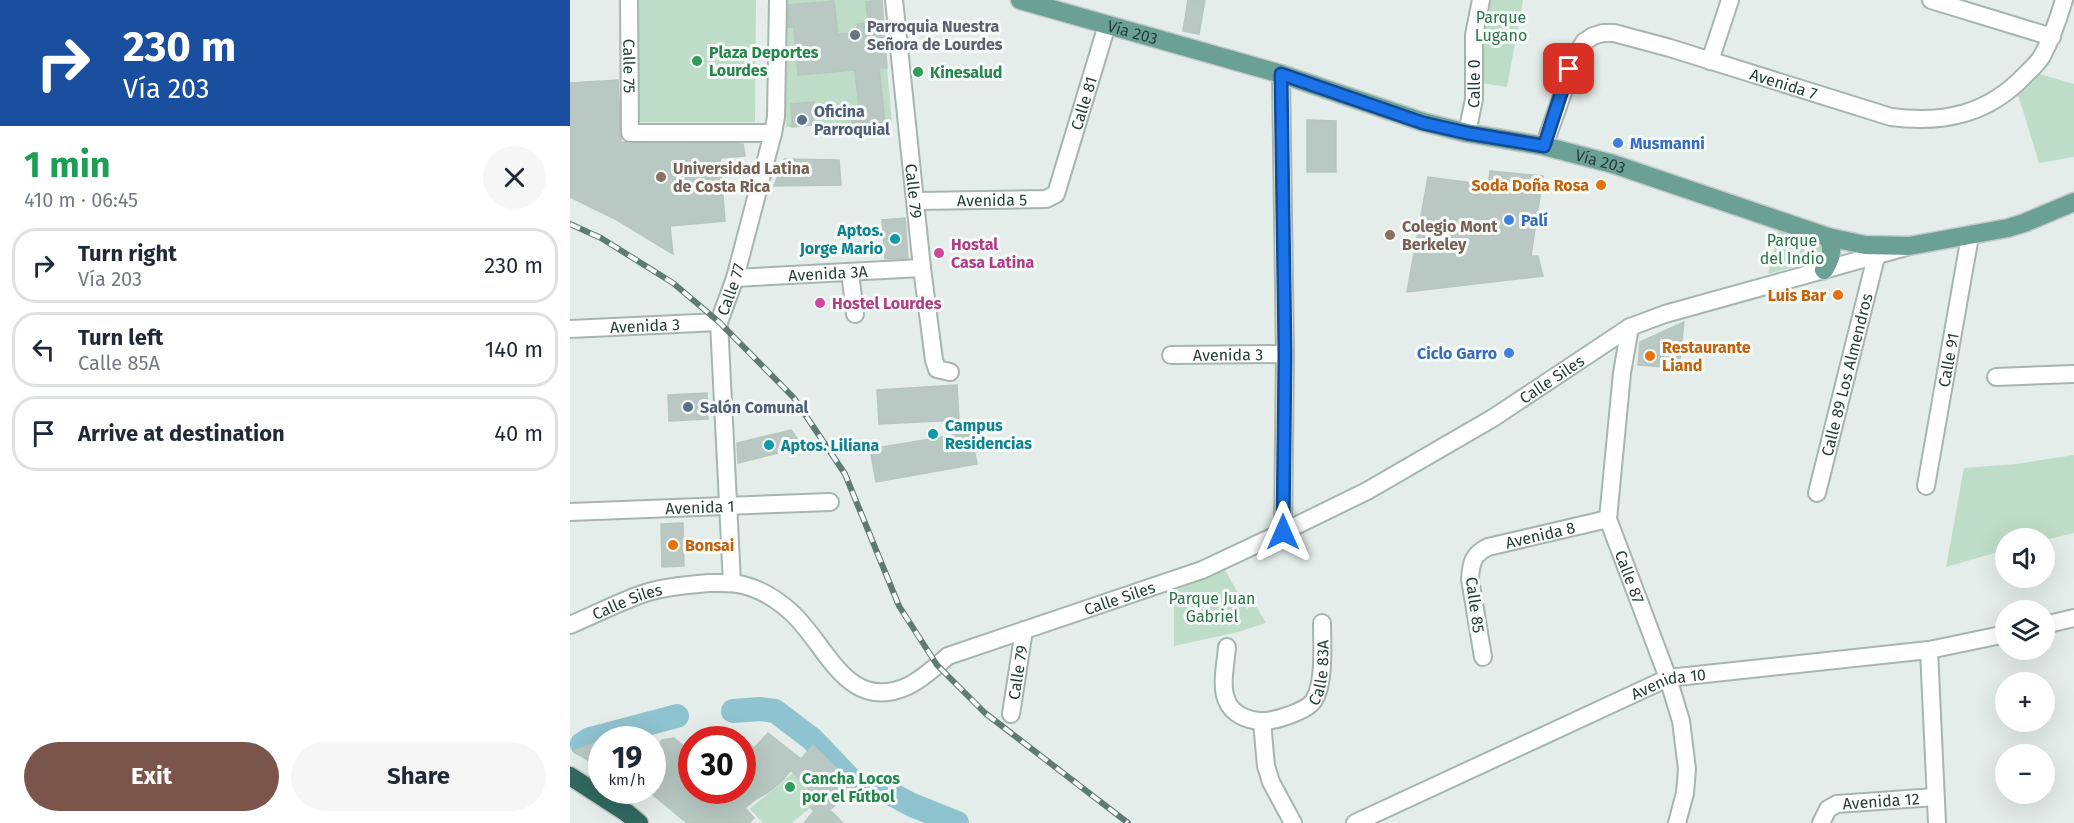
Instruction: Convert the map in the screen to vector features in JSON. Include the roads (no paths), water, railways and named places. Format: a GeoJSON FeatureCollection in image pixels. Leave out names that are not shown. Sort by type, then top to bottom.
{"type":"FeatureCollection","features":[{"type":"Feature","properties":{"kind":"highway"},"geometry":{"type":"LineString","coordinates":[[570,776],[639,823]]}},
{"type":"Feature","properties":{"kind":"main road","name":"Vía 203"},"geometry":{"type":"LineString","coordinates":[[1020,0],[1281,74],[1423,123],[1544,146],[1613,164],[1828,237],[1865,245],[1909,246],[1970,236],[2024,223],[2074,202]]}},
{"type":"Feature","properties":{"kind":"main road"},"geometry":{"type":"LineString","coordinates":[[1824,270],[1832,255],[1832,246],[1828,237]]}},
{"type":"Feature","properties":{"kind":"street","name":"Calle 75"},"geometry":{"type":"LineString","coordinates":[[629,0],[630,133],[773,133]]}},
{"type":"Feature","properties":{"kind":"street","name":"Calle 77"},"geometry":{"type":"LineString","coordinates":[[732,583],[718,322],[735,278],[776,117],[778,0]]}},
{"type":"Feature","properties":{"kind":"street","name":"Calle 79"},"geometry":{"type":"LineString","coordinates":[[894,0],[934,360],[937,369],[950,372]]}},
{"type":"Feature","properties":{"kind":"street","name":"Calle 0"},"geometry":{"type":"LineString","coordinates":[[1467,133],[1474,99],[1474,35],[1481,0]]}},
{"type":"Feature","properties":{"kind":"street"},"geometry":{"type":"LineString","coordinates":[[1710,62],[1730,0]]}},
{"type":"Feature","properties":{"kind":"street"},"geometry":{"type":"LineString","coordinates":[[1931,0],[2052,37],[2064,0]]}},
{"type":"Feature","properties":{"kind":"street","name":"Calle 81"},"geometry":{"type":"LineString","coordinates":[[1060,183],[1107,25]]}},
{"type":"Feature","properties":{"kind":"street","name":"Avenida 7"},"geometry":{"type":"LineString","coordinates":[[1544,146],[1569,69],[1584,42],[1603,33],[1625,36],[1891,117],[1913,120],[1936,120],[1966,113],[1998,99],[2040,59],[2052,37]]}},
{"type":"Feature","properties":{"kind":"street"},"geometry":{"type":"LineString","coordinates":[[1281,74],[1285,354],[1283,532]]}},
{"type":"Feature","properties":{"kind":"street","name":"Avenida 5"},"geometry":{"type":"LineString","coordinates":[[916,201],[1046,199],[1056,194],[1060,183]]}},
{"type":"Feature","properties":{"kind":"street","name":"Calle 91"},"geometry":{"type":"LineString","coordinates":[[1926,486],[1970,236]]}},
{"type":"Feature","properties":{"kind":"street","name":"Calle Siles"},"geometry":{"type":"LineString","coordinates":[[570,625],[644,593],[683,585],[732,583],[757,589],[774,599],[798,620],[841,675],[855,685],[875,692],[896,691],[910,685],[948,656],[1202,570],[1367,491],[1493,418],[1630,327],[1665,314],[1909,246]]}},
{"type":"Feature","properties":{"kind":"street","name":"Calle 89 Los Almendros"},"geometry":{"type":"LineString","coordinates":[[1816,493],[1876,257]]}},
{"type":"Feature","properties":{"kind":"street","name":"Avenida 3A"},"geometry":{"type":"LineString","coordinates":[[735,278],[922,268]]}},
{"type":"Feature","properties":{"kind":"street"},"geometry":{"type":"LineString","coordinates":[[850,272],[855,314]]}},
{"type":"Feature","properties":{"kind":"street","name":"Avenida 3"},"geometry":{"type":"LineString","coordinates":[[570,329],[718,322]]}},
{"type":"Feature","properties":{"kind":"street","name":"Calle 87"},"geometry":{"type":"LineString","coordinates":[[1630,327],[1608,519],[1668,678],[1681,721],[1687,769],[1685,793],[1677,823]]}},
{"type":"Feature","properties":{"kind":"street","name":"Avenida 3"},"geometry":{"type":"LineString","coordinates":[[1171,355],[1285,354]]}},
{"type":"Feature","properties":{"kind":"street"},"geometry":{"type":"LineString","coordinates":[[1996,376],[2074,374]]}},
{"type":"Feature","properties":{"kind":"street","name":"Avenida 1"},"geometry":{"type":"LineString","coordinates":[[570,512],[830,502]]}},
{"type":"Feature","properties":{"kind":"street","name":"Avenida 8"},"geometry":{"type":"LineString","coordinates":[[1476,555],[1488,548],[1608,519]]}},
{"type":"Feature","properties":{"kind":"street","name":"Calle 85"},"geometry":{"type":"LineString","coordinates":[[1476,555],[1470,567],[1470,579],[1483,657]]}},
{"type":"Feature","properties":{"kind":"street"},"geometry":{"type":"LineString","coordinates":[[2055,622],[2074,618]]}},
{"type":"Feature","properties":{"kind":"street","name":"Calle 83A"},"geometry":{"type":"LineString","coordinates":[[1262,722],[1306,708],[1315,699],[1321,676],[1322,622]]}},
{"type":"Feature","properties":{"kind":"street","name":"Calle 79"},"geometry":{"type":"LineString","coordinates":[[1011,714],[1024,630]]}},
{"type":"Feature","properties":{"kind":"street","name":"Avenida 10"},"geometry":{"type":"LineString","coordinates":[[1355,823],[1668,678],[1929,650],[1995,636]]}},
{"type":"Feature","properties":{"kind":"street"},"geometry":{"type":"LineString","coordinates":[[1227,646],[1224,684],[1227,703],[1237,715],[1262,722],[1266,766],[1271,782],[1293,823]]}},
{"type":"Feature","properties":{"kind":"street"},"geometry":{"type":"LineString","coordinates":[[1929,650],[1937,823]]}},
{"type":"Feature","properties":{"kind":"street","name":"Avenida 12"},"geometry":{"type":"LineString","coordinates":[[1825,816],[1837,804],[1935,797]]}},
{"type":"Feature","properties":{"kind":"waterway"},"geometry":{"type":"LineString","coordinates":[[733,711],[760,709],[775,711],[812,739],[852,781],[862,786],[884,790],[912,805],[957,823]]}},
{"type":"Feature","properties":{"kind":"waterway"},"geometry":{"type":"LineString","coordinates":[[582,744],[590,739],[677,716]]}},
{"type":"Feature","properties":{"kind":"railway"},"geometry":{"type":"LineString","coordinates":[[570,224],[601,238],[673,283],[719,322],[794,398],[845,474],[899,606],[937,665],[985,713],[1128,823]]}},
{"type":"Feature","properties":{"kind":"place","name":"Parroquia Nuestra Señora de Lourdes"},"geometry":{"type":"Point","coordinates":[855,35]}},
{"type":"Feature","properties":{"kind":"place","name":"Plaza Deportes Lourdes"},"geometry":{"type":"Point","coordinates":[697,61]}},
{"type":"Feature","properties":{"kind":"place","name":"Kinesalud"},"geometry":{"type":"Point","coordinates":[918,72]}},
{"type":"Feature","properties":{"kind":"place","name":"Oficina Parroquial"},"geometry":{"type":"Point","coordinates":[802,120]}},
{"type":"Feature","properties":{"kind":"place","name":"Musmanni"},"geometry":{"type":"Point","coordinates":[1618,143]}},
{"type":"Feature","properties":{"kind":"place","name":"Universidad Latina de Costa Rica"},"geometry":{"type":"Point","coordinates":[661,177]}},
{"type":"Feature","properties":{"kind":"place","name":"Soda Doña Rosa"},"geometry":{"type":"Point","coordinates":[1601,185]}},
{"type":"Feature","properties":{"kind":"place","name":"Palí"},"geometry":{"type":"Point","coordinates":[1509,220]}},
{"type":"Feature","properties":{"kind":"place","name":"Colegio Mont Berkeley"},"geometry":{"type":"Point","coordinates":[1390,235]}},
{"type":"Feature","properties":{"kind":"place","name":"Aptos. Jorge Mario"},"geometry":{"type":"Point","coordinates":[895,239]}},
{"type":"Feature","properties":{"kind":"place","name":"Hostal Casa Latina"},"geometry":{"type":"Point","coordinates":[939,253]}},
{"type":"Feature","properties":{"kind":"place","name":"Luis Bar"},"geometry":{"type":"Point","coordinates":[1838,295]}},
{"type":"Feature","properties":{"kind":"place","name":"Hostel Lourdes"},"geometry":{"type":"Point","coordinates":[820,303]}},
{"type":"Feature","properties":{"kind":"place","name":"Ciclo Garro"},"geometry":{"type":"Point","coordinates":[1509,353]}},
{"type":"Feature","properties":{"kind":"place","name":"Restaurante Liand"},"geometry":{"type":"Point","coordinates":[1650,356]}},
{"type":"Feature","properties":{"kind":"place","name":"Salón Comunal"},"geometry":{"type":"Point","coordinates":[688,407]}},
{"type":"Feature","properties":{"kind":"place","name":"Campus Residencias"},"geometry":{"type":"Point","coordinates":[933,434]}},
{"type":"Feature","properties":{"kind":"place","name":"Aptos. Liliana"},"geometry":{"type":"Point","coordinates":[769,445]}},
{"type":"Feature","properties":{"kind":"place","name":"Bonsai"},"geometry":{"type":"Point","coordinates":[673,545]}},
{"type":"Feature","properties":{"kind":"place","name":"Cancha Locos por el Fútbol"},"geometry":{"type":"Point","coordinates":[790,787]}},
{"type":"Feature","properties":{"kind":"park label","name":"Parque Lugano"},"geometry":{"type":"Point","coordinates":[1501,26]}},
{"type":"Feature","properties":{"kind":"park label","name":"Parque del Indio"},"geometry":{"type":"Point","coordinates":[1792,249]}},
{"type":"Feature","properties":{"kind":"park label","name":"Parque Juan Gabriel"},"geometry":{"type":"Point","coordinates":[1212,607]}}]}
